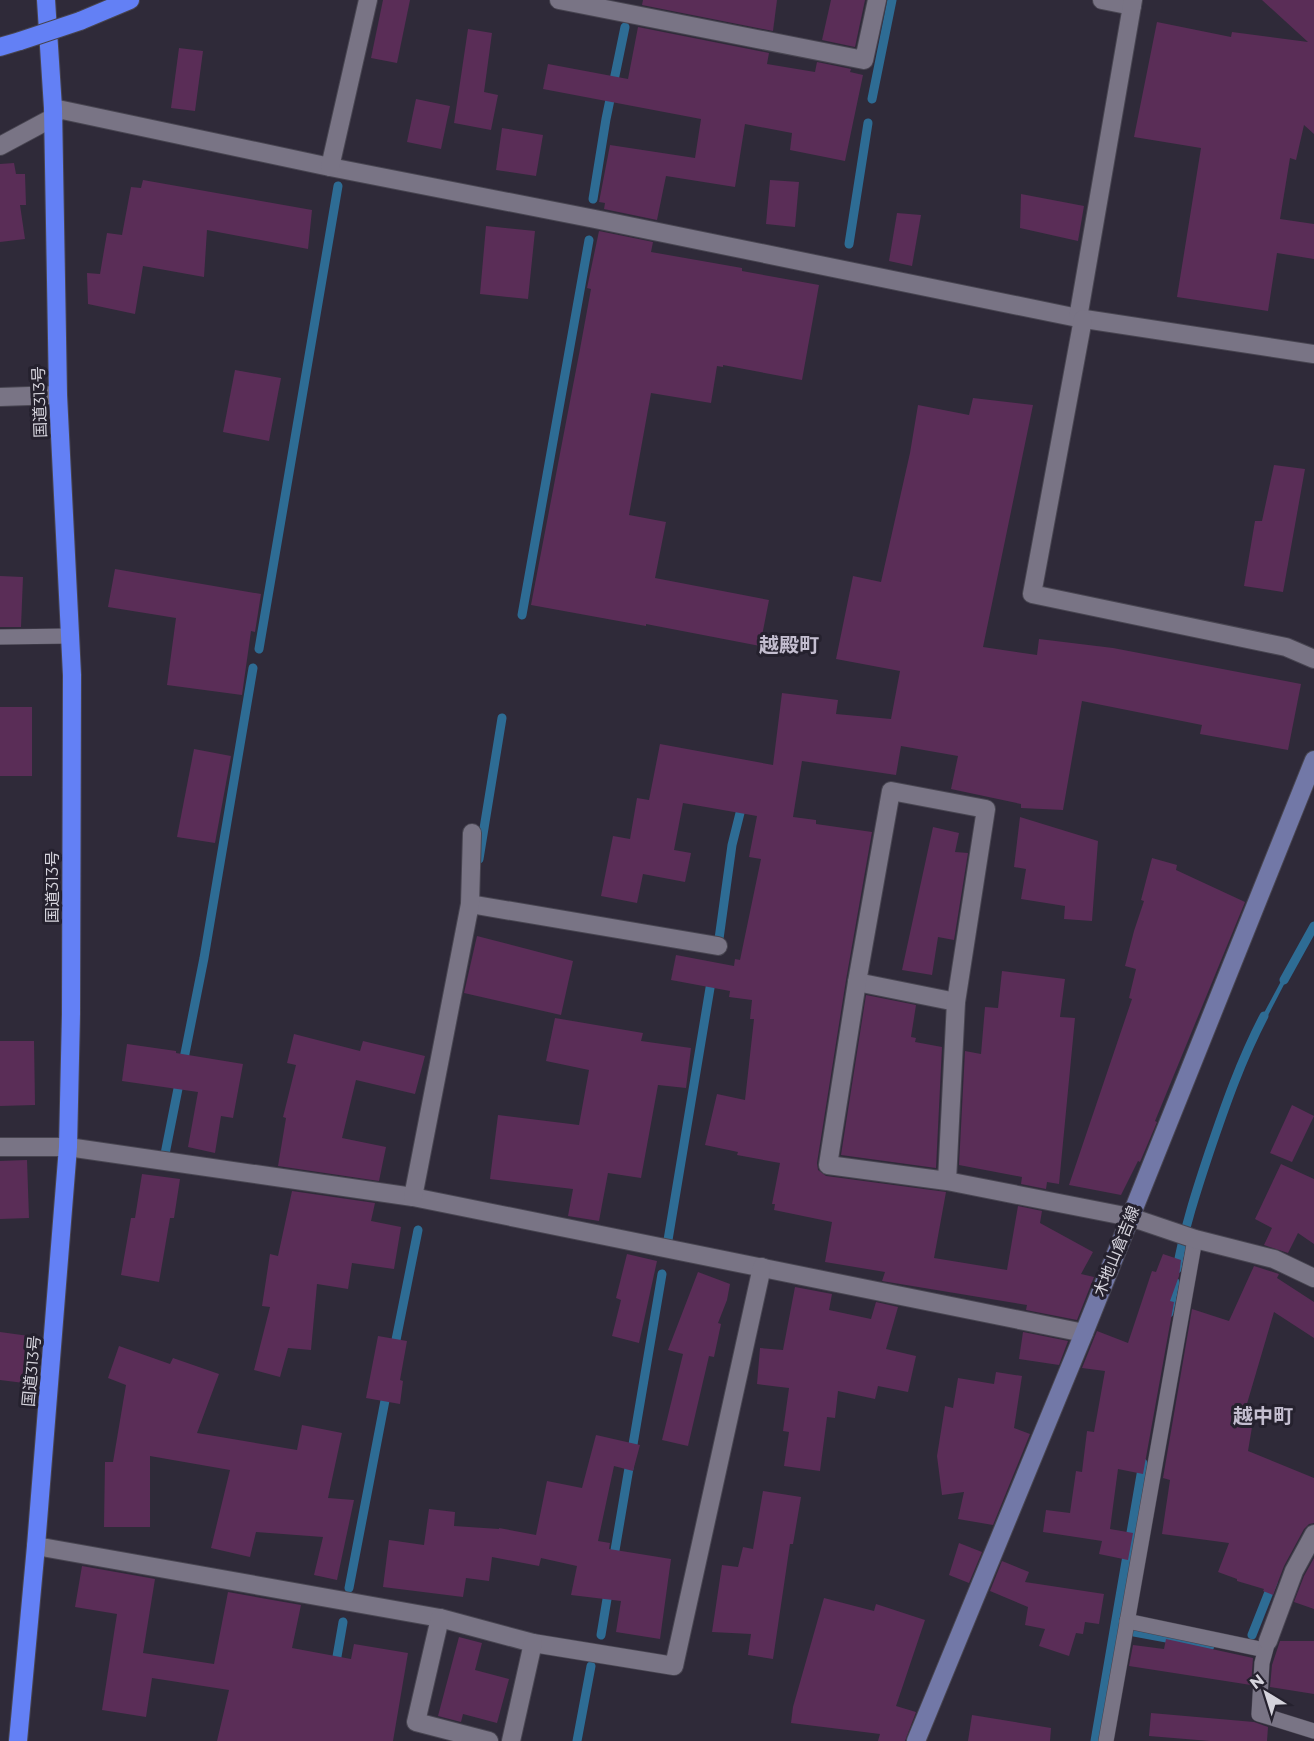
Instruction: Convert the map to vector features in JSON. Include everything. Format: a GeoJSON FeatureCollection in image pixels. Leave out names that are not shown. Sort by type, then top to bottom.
{"type":"FeatureCollection","features":[{"type":"Feature","properties":{"kind":"highway","name":"国道313号"},"geometry":{"type":"LineString","coordinates":[[18,1741],[68,1147],[71,1002],[72,675],[58,395],[53,112],[46,0]]}},
{"type":"Feature","properties":{"kind":"highway"},"geometry":{"type":"LineString","coordinates":[[0,47],[81,21],[130,0]]}},
{"type":"Feature","properties":{"kind":"main road","name":"木地山倉吉線"},"geometry":{"type":"LineString","coordinates":[[916,1741],[1084,1334],[1314,760]]}},
{"type":"Feature","properties":{"kind":"street"},"geometry":{"type":"LineString","coordinates":[[330,167],[368,0]]}},
{"type":"Feature","properties":{"kind":"street"},"geometry":{"type":"LineString","coordinates":[[559,0],[635,7],[864,60],[877,0]]}},
{"type":"Feature","properties":{"kind":"street"},"geometry":{"type":"LineString","coordinates":[[1102,0],[1133,3],[1081,318],[1032,594],[1286,647],[1314,659]]}},
{"type":"Feature","properties":{"kind":"street"},"geometry":{"type":"LineString","coordinates":[[0,146],[53,112],[607,221],[1081,318],[1314,354]]}},
{"type":"Feature","properties":{"kind":"street"},"geometry":{"type":"LineString","coordinates":[[0,397],[58,395]]}},
{"type":"Feature","properties":{"kind":"street"},"geometry":{"type":"LineString","coordinates":[[947,1181],[956,1002],[986,809],[891,791],[857,982],[828,1166],[947,1181],[1130,1217],[1195,1239],[1274,1259],[1314,1278]]}},
{"type":"Feature","properties":{"kind":"street"},"geometry":{"type":"LineString","coordinates":[[413,1197],[470,904],[472,833]]}},
{"type":"Feature","properties":{"kind":"street"},"geometry":{"type":"LineString","coordinates":[[470,904],[718,946]]}},
{"type":"Feature","properties":{"kind":"street"},"geometry":{"type":"LineString","coordinates":[[857,982],[956,1002]]}},
{"type":"Feature","properties":{"kind":"street"},"geometry":{"type":"LineString","coordinates":[[0,1147],[68,1147],[413,1197],[1084,1334]]}},
{"type":"Feature","properties":{"kind":"street"},"geometry":{"type":"LineString","coordinates":[[36,1546],[441,1618],[533,1644],[674,1666],[762,1267]]}},
{"type":"Feature","properties":{"kind":"street"},"geometry":{"type":"LineString","coordinates":[[1267,1645],[1294,1571],[1314,1534]]}},
{"type":"Feature","properties":{"kind":"street"},"geometry":{"type":"LineString","coordinates":[[441,1618],[416,1722],[489,1741]]}},
{"type":"Feature","properties":{"kind":"street"},"geometry":{"type":"LineString","coordinates":[[511,1741],[533,1644]]}},
{"type":"Feature","properties":{"kind":"lane"},"geometry":{"type":"LineString","coordinates":[[0,637],[70,636]]}},
{"type":"Feature","properties":{"kind":"lane"},"geometry":{"type":"LineString","coordinates":[[1106,1741],[1195,1239]]}},
{"type":"Feature","properties":{"kind":"lane"},"geometry":{"type":"LineString","coordinates":[[1127,1621],[1267,1645],[1262,1663],[1259,1714],[1314,1731]]}},
{"type":"Feature","properties":{"kind":"water"},"geometry":{"type":"Polygon","coordinates":[[[1287,970],[1290,973],[1262,1027],[1258,1024],[1287,970]]]}},
{"type":"Feature","properties":{"kind":"building"},"geometry":{"type":"Polygon","coordinates":[[[383,0],[410,0],[397,63],[371,58],[383,0]]]}},
{"type":"Feature","properties":{"kind":"building"},"geometry":{"type":"Polygon","coordinates":[[[643,0],[777,0],[773,31],[642,5],[643,0]]]}},
{"type":"Feature","properties":{"kind":"building"},"geometry":{"type":"Polygon","coordinates":[[[831,0],[865,0],[855,47],[822,40],[831,0]]]}},
{"type":"Feature","properties":{"kind":"building"},"geometry":{"type":"Polygon","coordinates":[[[1262,0],[1314,0],[1314,134],[1304,125],[1296,160],[1290,158],[1280,219],[1314,224],[1314,259],[1277,253],[1268,311],[1177,297],[1201,148],[1134,137],[1157,22],[1231,37],[1232,32],[1308,42],[1262,0]]]}},
{"type":"Feature","properties":{"kind":"building"},"geometry":{"type":"Polygon","coordinates":[[[638,27],[769,53],[767,64],[815,72],[817,62],[851,69],[850,72],[863,75],[845,161],[790,150],[792,133],[745,124],[735,187],[666,176],[657,220],[604,209],[605,203],[599,202],[610,145],[695,158],[701,119],[543,89],[548,64],[628,79],[638,27]]]}},
{"type":"Feature","properties":{"kind":"building"},"geometry":{"type":"Polygon","coordinates":[[[468,29],[492,33],[484,92],[498,95],[491,130],[454,123],[468,29]]]}},
{"type":"Feature","properties":{"kind":"building"},"geometry":{"type":"Polygon","coordinates":[[[179,48],[203,51],[195,111],[171,108],[179,48]]]}},
{"type":"Feature","properties":{"kind":"building"},"geometry":{"type":"Polygon","coordinates":[[[416,99],[450,106],[441,149],[407,142],[416,99]]]}},
{"type":"Feature","properties":{"kind":"building"},"geometry":{"type":"Polygon","coordinates":[[[502,128],[543,135],[536,176],[496,170],[502,128]]]}},
{"type":"Feature","properties":{"kind":"building"},"geometry":{"type":"Polygon","coordinates":[[[14,163],[16,174],[25,174],[26,205],[20,205],[25,239],[0,242],[0,164],[14,163]]]}},
{"type":"Feature","properties":{"kind":"building"},"geometry":{"type":"Polygon","coordinates":[[[143,180],[312,210],[308,249],[207,230],[204,277],[143,266],[135,314],[88,304],[87,273],[100,274],[107,233],[122,235],[131,187],[141,188],[143,180]]]}},
{"type":"Feature","properties":{"kind":"building"},"geometry":{"type":"Polygon","coordinates":[[[770,180],[799,182],[795,227],[766,224],[770,180]]]}},
{"type":"Feature","properties":{"kind":"building"},"geometry":{"type":"Polygon","coordinates":[[[1021,194],[1084,206],[1078,241],[1020,228],[1021,194]]]}},
{"type":"Feature","properties":{"kind":"building"},"geometry":{"type":"Polygon","coordinates":[[[897,213],[921,215],[912,266],[889,261],[897,213]]]}},
{"type":"Feature","properties":{"kind":"building"},"geometry":{"type":"Polygon","coordinates":[[[486,226],[535,231],[528,299],[480,294],[486,226]]]}},
{"type":"Feature","properties":{"kind":"building"},"geometry":{"type":"Polygon","coordinates":[[[599,231],[653,242],[651,252],[742,268],[742,271],[819,285],[802,380],[723,365],[723,367],[717,366],[711,403],[651,393],[629,515],[666,522],[655,578],[769,600],[760,646],[531,605],[591,289],[587,288],[599,231]]]}},
{"type":"Feature","properties":{"kind":"building"},"geometry":{"type":"Polygon","coordinates":[[[235,370],[281,378],[269,441],[223,432],[235,370]]]}},
{"type":"Feature","properties":{"kind":"building"},"geometry":{"type":"Polygon","coordinates":[[[973,398],[1033,405],[983,647],[1037,655],[1039,639],[1113,648],[1301,684],[1288,750],[1200,734],[1202,725],[1082,701],[1063,810],[1021,808],[1021,804],[951,789],[958,756],[901,746],[896,775],[802,761],[793,817],[816,820],[816,824],[872,832],[846,980],[817,1163],[818,1170],[826,1176],[946,1192],[934,1258],[1007,1270],[1018,1206],[1042,1211],[1040,1223],[1093,1252],[1081,1274],[1094,1277],[1077,1320],[1026,1310],[1027,1305],[882,1281],[885,1272],[825,1262],[832,1222],[774,1210],[775,1204],[772,1204],[780,1163],[737,1155],[738,1152],[705,1145],[717,1094],[745,1100],[754,1019],[750,1019],[752,1000],[729,997],[730,991],[671,980],[676,955],[734,966],[735,959],[740,960],[761,859],[749,857],[757,816],[683,803],[674,850],[691,853],[685,882],[643,874],[637,903],[601,896],[613,836],[630,839],[637,798],[649,800],[660,744],[773,765],[782,693],[838,700],[836,714],[891,719],[900,671],[836,659],[853,576],[881,582],[910,453],[918,405],[969,415],[973,398]]]}},
{"type":"Feature","properties":{"kind":"building"},"geometry":{"type":"Polygon","coordinates":[[[1274,465],[1305,469],[1283,592],[1244,586],[1255,521],[1262,521],[1274,465]]]}},
{"type":"Feature","properties":{"kind":"building"},"geometry":{"type":"Polygon","coordinates":[[[115,569],[261,594],[255,632],[251,631],[242,695],[167,685],[176,618],[108,607],[115,569]]]}},
{"type":"Feature","properties":{"kind":"building"},"geometry":{"type":"Polygon","coordinates":[[[0,576],[23,577],[21,627],[0,627],[0,576]]]}},
{"type":"Feature","properties":{"kind":"building"},"geometry":{"type":"Polygon","coordinates":[[[0,707],[32,707],[32,776],[0,776],[0,707]]]}},
{"type":"Feature","properties":{"kind":"building"},"geometry":{"type":"Polygon","coordinates":[[[194,749],[231,756],[215,843],[177,837],[194,749]]]}},
{"type":"Feature","properties":{"kind":"building"},"geometry":{"type":"Polygon","coordinates":[[[1020,817],[1098,841],[1092,921],[1064,919],[1065,906],[1021,899],[1026,869],[1014,867],[1020,817]]]}},
{"type":"Feature","properties":{"kind":"building"},"geometry":{"type":"Polygon","coordinates":[[[933,827],[959,833],[955,852],[968,853],[954,940],[938,937],[932,975],[902,970],[933,827]]]}},
{"type":"Feature","properties":{"kind":"building"},"geometry":{"type":"Polygon","coordinates":[[[1152,858],[1177,865],[1176,870],[1245,902],[1155,1121],[1157,1122],[1140,1162],[1138,1161],[1121,1195],[1069,1185],[1132,999],[1129,998],[1136,969],[1125,966],[1144,901],[1141,900],[1152,858]]]}},
{"type":"Feature","properties":{"kind":"building"},"geometry":{"type":"Polygon","coordinates":[[[477,936],[573,961],[561,1015],[464,993],[477,936]]]}},
{"type":"Feature","properties":{"kind":"building"},"geometry":{"type":"Polygon","coordinates":[[[1002,971],[1065,979],[1060,1017],[1075,1018],[1059,1184],[1047,1182],[1046,1189],[1021,1184],[1022,1177],[959,1165],[965,1051],[981,1054],[985,1007],[998,1008],[1002,971]]]}},
{"type":"Feature","properties":{"kind":"building"},"geometry":{"type":"Polygon","coordinates":[[[866,995],[916,1005],[911,1037],[916,1038],[915,1042],[942,1047],[936,1168],[841,1155],[866,995]]]}},
{"type":"Feature","properties":{"kind":"building"},"geometry":{"type":"Polygon","coordinates":[[[555,1018],[643,1033],[641,1041],[691,1048],[686,1088],[658,1085],[641,1178],[608,1173],[599,1221],[568,1216],[573,1189],[490,1179],[498,1115],[579,1125],[589,1070],[546,1061],[555,1018]]]}},
{"type":"Feature","properties":{"kind":"building"},"geometry":{"type":"Polygon","coordinates":[[[294,1034],[360,1051],[363,1041],[425,1056],[415,1094],[356,1080],[342,1138],[386,1147],[379,1181],[278,1166],[286,1118],[283,1117],[296,1065],[287,1063],[294,1034]]]}},
{"type":"Feature","properties":{"kind":"building"},"geometry":{"type":"Polygon","coordinates":[[[0,1041],[34,1041],[35,1105],[0,1106],[0,1041]]]}},
{"type":"Feature","properties":{"kind":"building"},"geometry":{"type":"Polygon","coordinates":[[[127,1044],[243,1064],[233,1118],[221,1116],[215,1153],[188,1147],[198,1092],[122,1081],[127,1044]]]}},
{"type":"Feature","properties":{"kind":"building"},"geometry":{"type":"Polygon","coordinates":[[[1292,1105],[1314,1116],[1292,1162],[1270,1153],[1292,1105]]]}},
{"type":"Feature","properties":{"kind":"building"},"geometry":{"type":"Polygon","coordinates":[[[27,1160],[29,1218],[0,1219],[0,1161],[27,1160]]]}},
{"type":"Feature","properties":{"kind":"building"},"geometry":{"type":"Polygon","coordinates":[[[1281,1164],[1314,1179],[1314,1244],[1298,1233],[1288,1253],[1264,1245],[1272,1228],[1255,1219],[1281,1164]]]}},
{"type":"Feature","properties":{"kind":"building"},"geometry":{"type":"Polygon","coordinates":[[[142,1174],[180,1179],[174,1218],[170,1218],[159,1282],[121,1275],[131,1218],[135,1218],[142,1174]]]}},
{"type":"Feature","properties":{"kind":"building"},"geometry":{"type":"Polygon","coordinates":[[[292,1191],[375,1203],[371,1221],[401,1227],[394,1269],[352,1263],[348,1289],[317,1284],[311,1350],[288,1348],[280,1377],[254,1370],[270,1307],[262,1306],[270,1254],[278,1256],[292,1191]]]}},
{"type":"Feature","properties":{"kind":"building"},"geometry":{"type":"Polygon","coordinates":[[[627,1254],[657,1261],[639,1343],[612,1336],[621,1300],[616,1298],[627,1254]]]}},
{"type":"Feature","properties":{"kind":"building"},"geometry":{"type":"Polygon","coordinates":[[[1163,1254],[1181,1260],[1179,1276],[1170,1301],[1174,1302],[1143,1474],[1118,1469],[1110,1529],[1133,1533],[1128,1560],[1099,1554],[1102,1541],[1043,1532],[1046,1510],[1070,1513],[1076,1471],[1082,1472],[1087,1431],[1094,1432],[1105,1371],[1082,1368],[1097,1331],[1128,1343],[1152,1271],[1156,1272],[1163,1254]]]}},
{"type":"Feature","properties":{"kind":"building"},"geometry":{"type":"Polygon","coordinates":[[[1254,1266],[1279,1274],[1277,1278],[1314,1302],[1314,1338],[1274,1312],[1246,1407],[1255,1409],[1248,1451],[1314,1478],[1314,1523],[1304,1529],[1284,1566],[1273,1595],[1263,1591],[1264,1589],[1237,1581],[1237,1579],[1218,1572],[1229,1543],[1162,1534],[1170,1480],[1163,1478],[1192,1309],[1229,1321],[1254,1266]]]}},
{"type":"Feature","properties":{"kind":"building"},"geometry":{"type":"Polygon","coordinates":[[[698,1272],[730,1284],[727,1300],[718,1323],[721,1324],[714,1357],[709,1356],[688,1446],[662,1440],[683,1354],[668,1350],[698,1272]]]}},
{"type":"Feature","properties":{"kind":"building"},"geometry":{"type":"Polygon","coordinates":[[[795,1287],[832,1294],[829,1310],[871,1319],[876,1302],[898,1307],[886,1349],[916,1356],[908,1392],[878,1386],[875,1399],[838,1391],[835,1418],[827,1417],[820,1471],[784,1466],[789,1432],[783,1431],[789,1388],[757,1384],[760,1348],[783,1350],[795,1287]]]}},
{"type":"Feature","properties":{"kind":"building"},"geometry":{"type":"Polygon","coordinates":[[[0,1332],[29,1336],[24,1383],[0,1380],[0,1332]]]}},
{"type":"Feature","properties":{"kind":"building"},"geometry":{"type":"Polygon","coordinates":[[[1023,1332],[1068,1341],[1059,1365],[1019,1359],[1023,1332]]]}},
{"type":"Feature","properties":{"kind":"building"},"geometry":{"type":"Polygon","coordinates":[[[378,1336],[407,1341],[400,1380],[403,1381],[400,1404],[366,1398],[378,1336]]]}},
{"type":"Feature","properties":{"kind":"building"},"geometry":{"type":"Polygon","coordinates":[[[119,1346],[170,1364],[173,1358],[219,1374],[197,1433],[297,1450],[302,1425],[342,1433],[328,1498],[354,1500],[337,1580],[314,1575],[323,1537],[256,1532],[250,1557],[211,1548],[230,1470],[150,1456],[150,1527],[104,1527],[105,1462],[113,1462],[126,1385],[108,1378],[119,1346]]]}},
{"type":"Feature","properties":{"kind":"building"},"geometry":{"type":"Polygon","coordinates":[[[996,1372],[1022,1376],[1014,1428],[1030,1434],[993,1525],[958,1519],[964,1492],[942,1495],[937,1456],[945,1406],[953,1408],[958,1378],[994,1384],[996,1372]]]}},
{"type":"Feature","properties":{"kind":"building"},"geometry":{"type":"Polygon","coordinates":[[[596,1435],[640,1445],[633,1471],[614,1466],[598,1541],[610,1543],[609,1549],[671,1559],[660,1639],[616,1632],[621,1601],[571,1595],[577,1566],[541,1558],[539,1566],[492,1557],[489,1581],[466,1578],[463,1597],[383,1587],[389,1540],[424,1545],[429,1509],[455,1512],[454,1526],[499,1528],[536,1535],[547,1481],[582,1488],[596,1435]]]}},
{"type":"Feature","properties":{"kind":"building"},"geometry":{"type":"Polygon","coordinates":[[[763,1491],[801,1497],[793,1544],[790,1544],[773,1659],[748,1655],[751,1634],[712,1632],[722,1565],[738,1567],[743,1547],[753,1549],[763,1491]]]}},
{"type":"Feature","properties":{"kind":"building"},"geometry":{"type":"Polygon","coordinates":[[[959,1543],[982,1552],[969,1583],[949,1575],[959,1543]]]}},
{"type":"Feature","properties":{"kind":"building"},"geometry":{"type":"Polygon","coordinates":[[[1314,1558],[1314,1609],[1294,1602],[1314,1558]]]}},
{"type":"Feature","properties":{"kind":"building"},"geometry":{"type":"Polygon","coordinates":[[[1002,1561],[1029,1572],[1025,1582],[1104,1594],[1099,1624],[1085,1622],[1083,1634],[1076,1633],[1069,1656],[1039,1646],[1045,1629],[1025,1625],[1028,1607],[990,1591],[1002,1561]]]}},
{"type":"Feature","properties":{"kind":"building"},"geometry":{"type":"Polygon","coordinates":[[[82,1566],[155,1579],[143,1653],[214,1664],[228,1592],[301,1605],[292,1648],[351,1659],[354,1644],[408,1653],[393,1741],[217,1741],[229,1690],[152,1678],[146,1717],[102,1710],[117,1614],[75,1607],[82,1566]]]}},
{"type":"Feature","properties":{"kind":"building"},"geometry":{"type":"Polygon","coordinates":[[[824,1598],[874,1611],[876,1604],[925,1620],[896,1706],[916,1712],[905,1741],[878,1741],[880,1734],[791,1723],[793,1707],[824,1598]]]}},
{"type":"Feature","properties":{"kind":"building"},"geometry":{"type":"Polygon","coordinates":[[[459,1637],[482,1643],[475,1670],[509,1679],[497,1723],[463,1714],[461,1722],[438,1716],[459,1637]]]}},
{"type":"Feature","properties":{"kind":"building"},"geometry":{"type":"Polygon","coordinates":[[[1166,1639],[1253,1658],[1251,1685],[1129,1666],[1133,1645],[1164,1649],[1166,1639]]]}},
{"type":"Feature","properties":{"kind":"building"},"geometry":{"type":"Polygon","coordinates":[[[1280,1641],[1314,1641],[1314,1694],[1270,1687],[1272,1665],[1280,1641]]]}},
{"type":"Feature","properties":{"kind":"building"},"geometry":{"type":"Polygon","coordinates":[[[1151,1713],[1254,1722],[1268,1727],[1267,1741],[1210,1741],[1149,1736],[1151,1713]]]}},
{"type":"Feature","properties":{"kind":"building"},"geometry":{"type":"Polygon","coordinates":[[[972,1715],[1051,1728],[1050,1741],[968,1741],[972,1715]]]}},
{"type":"Feature","properties":{"kind":"waterway"},"geometry":{"type":"LineString","coordinates":[[872,99],[892,0]]}},
{"type":"Feature","properties":{"kind":"waterway"},"geometry":{"type":"LineString","coordinates":[[593,199],[606,119],[625,27]]}},
{"type":"Feature","properties":{"kind":"waterway"},"geometry":{"type":"LineString","coordinates":[[849,244],[868,123]]}},
{"type":"Feature","properties":{"kind":"waterway"},"geometry":{"type":"LineString","coordinates":[[259,649],[338,186]]}},
{"type":"Feature","properties":{"kind":"waterway"},"geometry":{"type":"LineString","coordinates":[[522,615],[589,240]]}},
{"type":"Feature","properties":{"kind":"waterway"},"geometry":{"type":"LineString","coordinates":[[165,1154],[204,958],[253,668]]}},
{"type":"Feature","properties":{"kind":"waterway"},"geometry":{"type":"LineString","coordinates":[[479,859],[502,718]]}},
{"type":"Feature","properties":{"kind":"waterway"},"geometry":{"type":"LineString","coordinates":[[718,946],[732,845],[743,801]]}},
{"type":"Feature","properties":{"kind":"waterway"},"geometry":{"type":"LineString","coordinates":[[1284,980],[1314,926]]}},
{"type":"Feature","properties":{"kind":"waterway"},"geometry":{"type":"LineString","coordinates":[[668,1240],[712,976]]}},
{"type":"Feature","properties":{"kind":"waterway"},"geometry":{"type":"LineString","coordinates":[[1177,1269],[1183,1239],[1215,1135],[1241,1066],[1264,1016]]}},
{"type":"Feature","properties":{"kind":"waterway"},"geometry":{"type":"LineString","coordinates":[[394,1350],[418,1230]]}},
{"type":"Feature","properties":{"kind":"waterway"},"geometry":{"type":"LineString","coordinates":[[613,1562],[662,1274]]}},
{"type":"Feature","properties":{"kind":"waterway"},"geometry":{"type":"LineString","coordinates":[[1169,1313],[1175,1282]]}},
{"type":"Feature","properties":{"kind":"waterway"},"geometry":{"type":"LineString","coordinates":[[349,1588],[387,1390]]}},
{"type":"Feature","properties":{"kind":"waterway"},"geometry":{"type":"LineString","coordinates":[[1095,1741],[1143,1463]]}},
{"type":"Feature","properties":{"kind":"waterway"},"geometry":{"type":"LineString","coordinates":[[1252,1635],[1273,1582]]}},
{"type":"Feature","properties":{"kind":"waterway"},"geometry":{"type":"LineString","coordinates":[[601,1635],[609,1587]]}},
{"type":"Feature","properties":{"kind":"waterway"},"geometry":{"type":"LineString","coordinates":[[335,1668],[343,1622]]}},
{"type":"Feature","properties":{"kind":"waterway"},"geometry":{"type":"LineString","coordinates":[[1134,1632],[1210,1646]]}},
{"type":"Feature","properties":{"kind":"waterway"},"geometry":{"type":"LineString","coordinates":[[577,1741],[591,1666]]}},
{"type":"Feature","properties":{"kind":"district","name":"越殿町"},"geometry":{"type":"Point","coordinates":[789,645]}},
{"type":"Feature","properties":{"kind":"district","name":"越中町"},"geometry":{"type":"Point","coordinates":[1263,1416]}}]}
